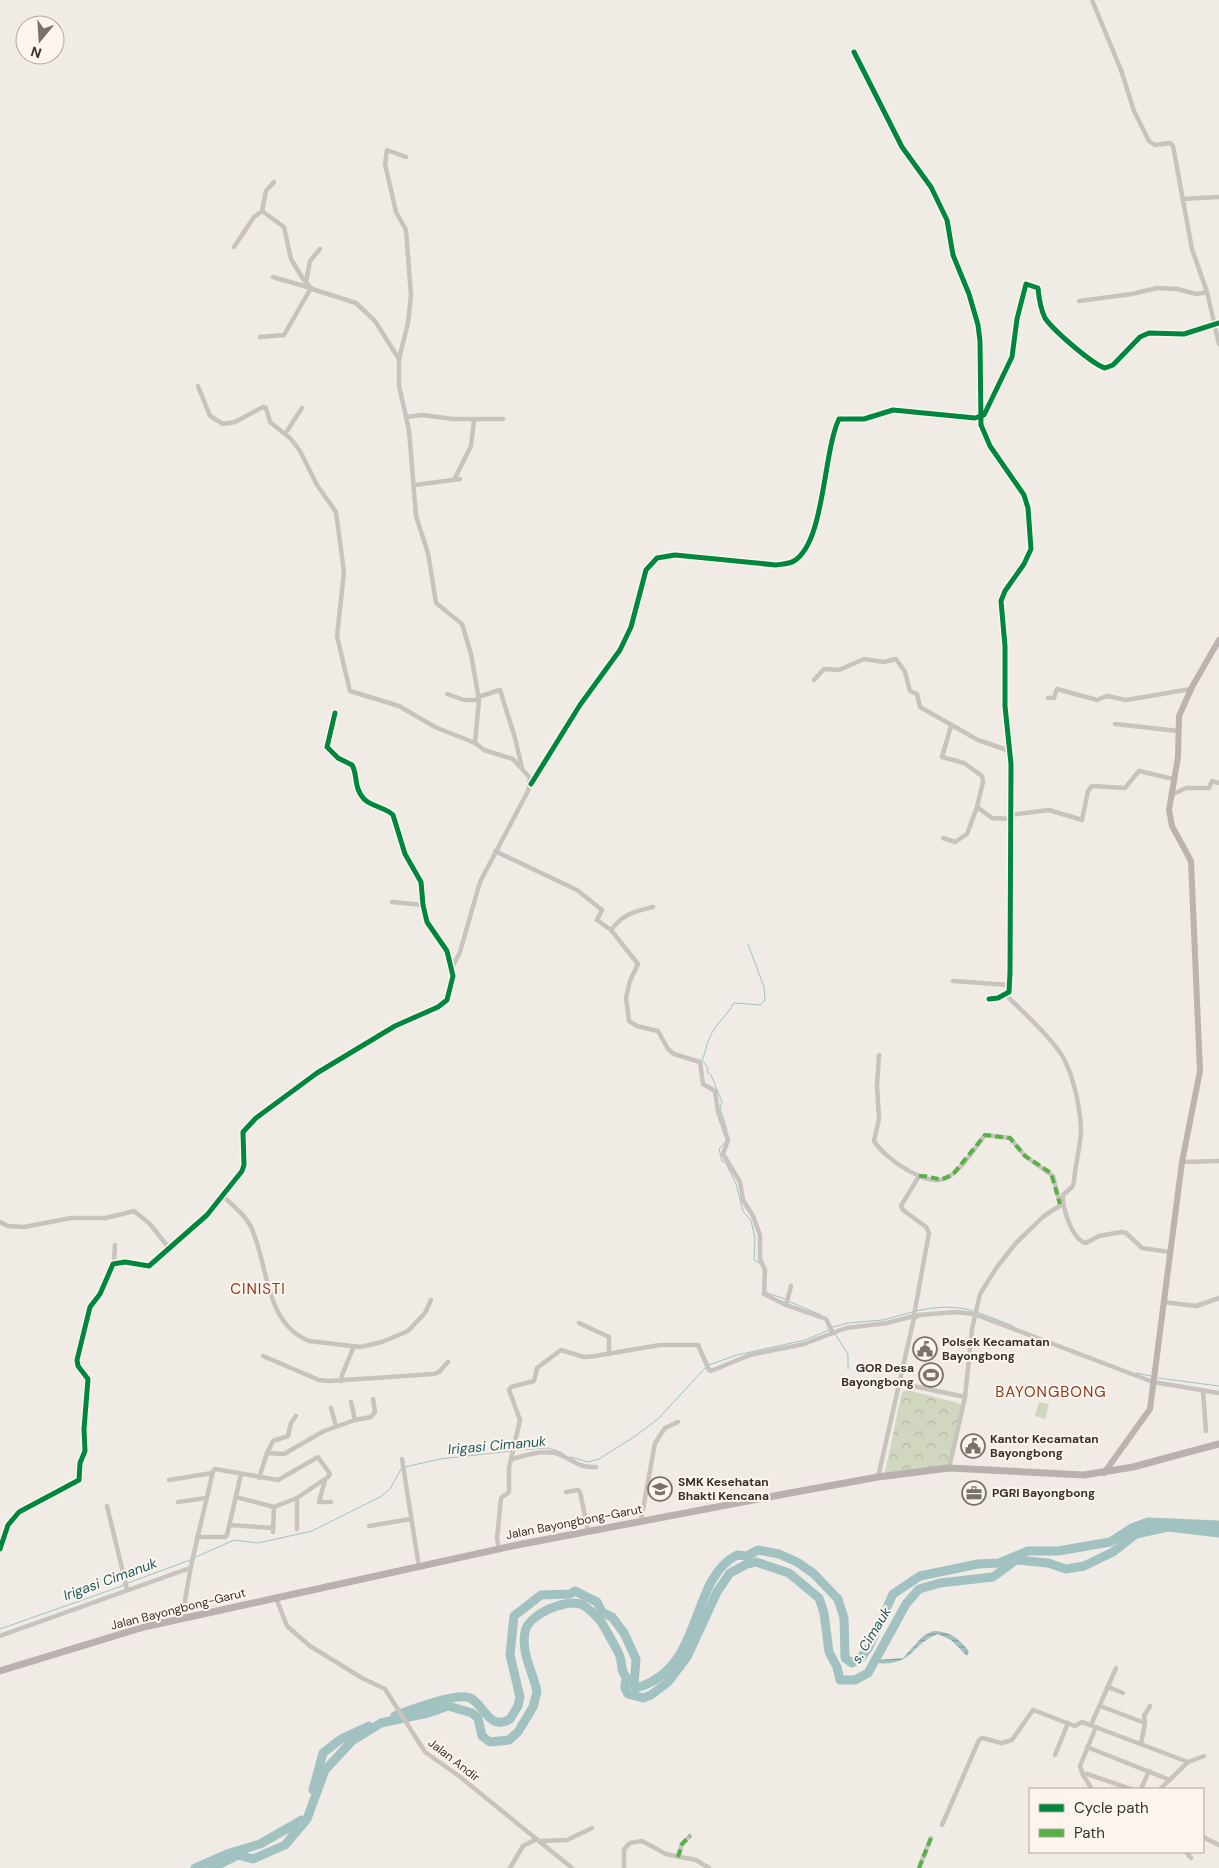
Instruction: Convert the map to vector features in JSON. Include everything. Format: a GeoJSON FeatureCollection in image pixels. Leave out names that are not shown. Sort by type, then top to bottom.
{"type":"FeatureCollection","features":[{"type":"Feature","properties":{"kind":"main road","name":"Jalan Bayongbong-Garut"},"geometry":{"type":"LineString","coordinates":[[0,1671],[144,1626],[641,1520],[878,1477],[949,1468],[1084,1475],[1104,1473],[1219,1444]]}},
{"type":"Feature","properties":{"kind":"street"},"geometry":{"type":"LineString","coordinates":[[1092,0],[1121,70],[1134,111],[1149,141],[1155,144],[1170,144],[1172,146],[1192,249],[1217,324],[1219,344]]}},
{"type":"Feature","properties":{"kind":"street"},"geometry":{"type":"LineString","coordinates":[[854,52],[902,147],[931,187],[947,220],[953,255],[969,294],[978,325],[980,346],[980,417],[990,446],[1024,495],[1029,518],[1031,549],[1024,564],[1005,591],[1001,601],[1005,646],[1005,706],[1010,751],[1009,985],[1006,994]]}},
{"type":"Feature","properties":{"kind":"street"},"geometry":{"type":"LineString","coordinates":[[406,157],[387,150],[385,164],[396,212],[406,230],[412,295],[408,323],[399,359],[400,400],[406,417],[415,485],[416,516],[428,553],[436,603],[459,620],[464,628],[476,671],[478,698],[475,743]]}},
{"type":"Feature","properties":{"kind":"street"},"geometry":{"type":"LineString","coordinates":[[234,247],[254,217],[262,211],[266,191],[274,182]]}},
{"type":"Feature","properties":{"kind":"street"},"geometry":{"type":"LineString","coordinates":[[1182,199],[1219,197]]}},
{"type":"Feature","properties":{"kind":"street"},"geometry":{"type":"LineString","coordinates":[[262,211],[284,227],[291,259],[311,288]]}},
{"type":"Feature","properties":{"kind":"street"},"geometry":{"type":"LineString","coordinates":[[306,282],[310,261],[320,248]]}},
{"type":"Feature","properties":{"kind":"street"},"geometry":{"type":"LineString","coordinates":[[274,277],[356,303],[375,321],[399,359]]}},
{"type":"Feature","properties":{"kind":"street"},"geometry":{"type":"LineString","coordinates":[[452,970],[460,952],[474,896],[495,852],[531,784],[580,705],[620,650],[631,626],[646,570],[650,563],[657,558],[675,555],[776,565],[789,564],[803,553],[813,534],[839,419],[864,419],[893,410],[980,417],[989,408],[996,387],[1012,357],[1017,319],[1026,284],[1038,288],[1039,302],[1045,318],[1058,333],[1105,368],[1113,365],[1140,337],[1149,333],[1184,334],[1217,324]]}},
{"type":"Feature","properties":{"kind":"street"},"geometry":{"type":"LineString","coordinates":[[260,337],[284,335],[311,288]]}},
{"type":"Feature","properties":{"kind":"street"},"geometry":{"type":"LineString","coordinates":[[1079,301],[1132,294],[1157,288],[1176,289],[1197,294],[1207,292]]}},
{"type":"Feature","properties":{"kind":"street"},"geometry":{"type":"LineString","coordinates":[[198,386],[208,412],[218,422],[227,424],[235,422],[264,407],[267,408],[271,424],[285,434],[300,450],[317,484],[336,512],[344,572],[337,636],[350,691],[399,706],[435,727],[475,743],[484,750],[513,759],[530,778],[531,784]]}},
{"type":"Feature","properties":{"kind":"street"},"geometry":{"type":"LineString","coordinates":[[285,434],[302,408]]}},
{"type":"Feature","properties":{"kind":"street"},"geometry":{"type":"LineString","coordinates":[[406,417],[422,415],[443,419],[503,419]]}},
{"type":"Feature","properties":{"kind":"street"},"geometry":{"type":"LineString","coordinates":[[454,480],[471,446],[474,420]]}},
{"type":"Feature","properties":{"kind":"street"},"geometry":{"type":"LineString","coordinates":[[415,485],[460,479]]}},
{"type":"Feature","properties":{"kind":"street"},"geometry":{"type":"LineString","coordinates":[[1104,1473],[1148,1414],[1182,1162],[1200,1071],[1191,861],[1172,826],[1169,815],[1170,796],[1178,757],[1179,716],[1191,689],[1219,640]]}},
{"type":"Feature","properties":{"kind":"street"},"geometry":{"type":"LineString","coordinates":[[814,680],[824,669],[839,670],[864,659],[884,662],[895,659],[905,672],[910,691],[917,694],[919,706],[950,726],[978,740],[1010,751]]}},
{"type":"Feature","properties":{"kind":"street"},"geometry":{"type":"LineString","coordinates":[[1048,698],[1054,698],[1058,689],[1097,700],[1107,696],[1126,700],[1191,689]]}},
{"type":"Feature","properties":{"kind":"street"},"geometry":{"type":"LineString","coordinates":[[447,694],[464,700],[478,698],[500,690],[522,768]]}},
{"type":"Feature","properties":{"kind":"street"},"geometry":{"type":"LineString","coordinates":[[114,1263],[125,1262],[149,1266],[207,1215],[242,1172],[244,1161],[242,1141],[246,1127],[317,1073],[395,1026],[445,1003],[452,982],[452,970],[447,951],[427,922],[423,906],[421,882],[408,860],[392,816],[364,799],[355,781],[354,768],[327,747],[335,713]]}},
{"type":"Feature","properties":{"kind":"street"},"geometry":{"type":"LineString","coordinates":[[1115,724],[1178,731]]}},
{"type":"Feature","properties":{"kind":"street"},"geometry":{"type":"LineString","coordinates":[[943,838],[955,842],[966,835],[977,807],[982,776],[967,765],[941,756],[950,726]]}},
{"type":"Feature","properties":{"kind":"street"},"geometry":{"type":"LineString","coordinates":[[977,807],[992,818],[1050,810],[1082,820],[1088,791],[1092,786],[1125,788],[1140,771],[1173,779]]}},
{"type":"Feature","properties":{"kind":"street"},"geometry":{"type":"LineString","coordinates":[[1170,796],[1186,788],[1209,788],[1213,781],[1219,783]]}},
{"type":"Feature","properties":{"kind":"street"},"geometry":{"type":"LineString","coordinates":[[495,852],[577,890],[602,910],[597,919],[611,930],[638,964],[627,992],[629,1021],[633,1025],[658,1031],[668,1049],[674,1054],[700,1062],[703,1084],[715,1091],[718,1112],[728,1140],[723,1154],[740,1182],[742,1200],[753,1216],[760,1235],[760,1259],[765,1270],[764,1294],[786,1305],[826,1319],[834,1331]]}},
{"type":"Feature","properties":{"kind":"street"},"geometry":{"type":"LineString","coordinates":[[392,902],[423,906]]}},
{"type":"Feature","properties":{"kind":"street"},"geometry":{"type":"LineString","coordinates":[[611,930],[633,911],[653,907]]}},
{"type":"Feature","properties":{"kind":"street"},"geometry":{"type":"LineString","coordinates":[[953,981],[1009,985]]}},
{"type":"Feature","properties":{"kind":"street"},"geometry":{"type":"LineString","coordinates":[[990,999],[1006,994]]}},
{"type":"Feature","properties":{"kind":"street"},"geometry":{"type":"LineString","coordinates":[[949,1468],[965,1397],[974,1313],[984,1285],[1004,1257],[1034,1225],[1061,1205],[1063,1195],[1073,1186],[1081,1132],[1074,1092],[1065,1060],[1006,994]]}},
{"type":"Feature","properties":{"kind":"street"},"geometry":{"type":"LineString","coordinates":[[879,1056],[876,1086],[879,1118],[874,1142],[886,1157],[918,1176],[940,1180],[948,1178],[954,1173],[985,1134],[1011,1139],[1025,1156],[1051,1173],[1061,1205],[1074,1231],[1082,1242],[1086,1243],[1099,1236],[1121,1232],[1126,1233],[1142,1248],[1169,1252]]}},
{"type":"Feature","properties":{"kind":"street"},"geometry":{"type":"LineString","coordinates":[[1182,1162],[1219,1161]]}},
{"type":"Feature","properties":{"kind":"street"},"geometry":{"type":"LineString","coordinates":[[878,1477],[915,1313],[929,1233],[926,1227],[903,1210],[901,1206],[918,1176]]}},
{"type":"Feature","properties":{"kind":"street"},"geometry":{"type":"LineString","coordinates":[[222,1195],[251,1226],[265,1265],[276,1311],[285,1324],[300,1337],[309,1340],[365,1346],[403,1334],[426,1313],[432,1300]]}},
{"type":"Feature","properties":{"kind":"street"},"geometry":{"type":"LineString","coordinates":[[0,1222],[8,1226],[24,1226],[72,1218],[106,1218],[134,1211],[150,1224],[169,1248]]}},
{"type":"Feature","properties":{"kind":"street"},"geometry":{"type":"LineString","coordinates":[[0,1548],[8,1525],[20,1512],[79,1480],[80,1462],[84,1450],[88,1379],[78,1366],[78,1360],[90,1307],[114,1263],[115,1244]]}},
{"type":"Feature","properties":{"kind":"street"},"geometry":{"type":"LineString","coordinates":[[786,1305],[791,1286]]}},
{"type":"Feature","properties":{"kind":"street"},"geometry":{"type":"LineString","coordinates":[[1163,1302],[1191,1306],[1214,1300]]}},
{"type":"Feature","properties":{"kind":"street"},"geometry":{"type":"LineString","coordinates":[[499,1549],[497,1539],[500,1502],[501,1498],[508,1495],[509,1492],[509,1468],[520,1420],[508,1390],[534,1381],[536,1368],[561,1350],[584,1357],[660,1345],[698,1345],[709,1370],[715,1370],[750,1355],[804,1344],[834,1331],[866,1324],[887,1323],[915,1313],[974,1313],[1153,1380],[1219,1393]]}},
{"type":"Feature","properties":{"kind":"street"},"geometry":{"type":"LineString","coordinates":[[579,1323],[609,1337],[610,1354]]}},
{"type":"Feature","properties":{"kind":"street"},"geometry":{"type":"LineString","coordinates":[[341,1381],[354,1346]]}},
{"type":"Feature","properties":{"kind":"street"},"geometry":{"type":"LineString","coordinates":[[263,1356],[319,1380],[341,1381],[434,1374],[439,1372],[448,1362]]}},
{"type":"Feature","properties":{"kind":"street"},"geometry":{"type":"LineString","coordinates":[[899,1383],[965,1397]]}},
{"type":"Feature","properties":{"kind":"street"},"geometry":{"type":"LineString","coordinates":[[1203,1391],[1206,1431]]}},
{"type":"Feature","properties":{"kind":"street"},"geometry":{"type":"LineString","coordinates":[[267,1453],[284,1454],[336,1426],[374,1415],[373,1399]]}},
{"type":"Feature","properties":{"kind":"street"},"geometry":{"type":"LineString","coordinates":[[351,1402],[355,1420]]}},
{"type":"Feature","properties":{"kind":"street"},"geometry":{"type":"LineString","coordinates":[[331,1408],[336,1426]]}},
{"type":"Feature","properties":{"kind":"street"},"geometry":{"type":"LineString","coordinates":[[259,1478],[267,1453],[273,1442],[288,1436],[291,1423],[296,1416]]}},
{"type":"Feature","properties":{"kind":"street"},"geometry":{"type":"LineString","coordinates":[[641,1520],[655,1443],[665,1428],[678,1422]]}},
{"type":"Feature","properties":{"kind":"street"},"geometry":{"type":"LineString","coordinates":[[512,1458],[548,1452],[562,1456],[582,1467],[596,1467]]}},
{"type":"Feature","properties":{"kind":"street"},"geometry":{"type":"LineString","coordinates":[[182,1618],[190,1567],[212,1473],[215,1469],[259,1478],[280,1480],[318,1457],[330,1474],[297,1498],[274,1507],[236,1497]]}},
{"type":"Feature","properties":{"kind":"street"},"geometry":{"type":"LineString","coordinates":[[402,1459],[419,1567]]}},
{"type":"Feature","properties":{"kind":"street"},"geometry":{"type":"LineString","coordinates":[[168,1480],[212,1473]]}},
{"type":"Feature","properties":{"kind":"street"},"geometry":{"type":"LineString","coordinates":[[197,1537],[225,1537],[230,1525],[240,1474]]}},
{"type":"Feature","properties":{"kind":"street"},"geometry":{"type":"LineString","coordinates":[[324,1480],[319,1502],[331,1502]]}},
{"type":"Feature","properties":{"kind":"street"},"geometry":{"type":"LineString","coordinates":[[566,1492],[578,1490],[580,1492],[588,1530]]}},
{"type":"Feature","properties":{"kind":"street"},"geometry":{"type":"LineString","coordinates":[[178,1502],[206,1498]]}},
{"type":"Feature","properties":{"kind":"street"},"geometry":{"type":"LineString","coordinates":[[297,1498],[297,1529]]}},
{"type":"Feature","properties":{"kind":"street"},"geometry":{"type":"LineString","coordinates":[[107,1506],[126,1587]]}},
{"type":"Feature","properties":{"kind":"street"},"geometry":{"type":"LineString","coordinates":[[230,1525],[273,1530],[274,1507]]}},
{"type":"Feature","properties":{"kind":"street"},"geometry":{"type":"LineString","coordinates":[[370,1526],[411,1519]]}},
{"type":"Feature","properties":{"kind":"street"},"geometry":{"type":"LineString","coordinates":[[0,1636],[126,1587],[190,1567]]}},
{"type":"Feature","properties":{"kind":"street","name":"Jalan Andir"},"geometry":{"type":"LineString","coordinates":[[276,1598],[282,1618],[294,1632],[327,1657],[362,1678],[381,1685],[395,1703],[425,1752],[572,1868]]}},
{"type":"Feature","properties":{"kind":"street"},"geometry":{"type":"LineString","coordinates":[[1091,1788],[1082,1775],[1080,1766],[1100,1706],[1116,1668]]}},
{"type":"Feature","properties":{"kind":"street"},"geometry":{"type":"LineString","coordinates":[[1108,1687],[1123,1693]]}},
{"type":"Feature","properties":{"kind":"street"},"geometry":{"type":"LineString","coordinates":[[1100,1706],[1146,1723]]}},
{"type":"Feature","properties":{"kind":"street"},"geometry":{"type":"LineString","coordinates":[[1141,1744],[1146,1723],[1144,1716],[1150,1706]]}},
{"type":"Feature","properties":{"kind":"street"},"geometry":{"type":"LineString","coordinates":[[942,1825],[964,1770],[981,1739],[1002,1742],[1012,1740],[1033,1710],[1075,1726],[1082,1722],[1094,1726],[1188,1762]]}},
{"type":"Feature","properties":{"kind":"street"},"geometry":{"type":"LineString","coordinates":[[1055,1755],[1068,1723]]}},
{"type":"Feature","properties":{"kind":"street"},"geometry":{"type":"LineString","coordinates":[[1087,1747],[1170,1780]]}},
{"type":"Feature","properties":{"kind":"street"},"geometry":{"type":"LineString","coordinates":[[1161,1788],[1188,1762],[1204,1756]]}},
{"type":"Feature","properties":{"kind":"street"},"geometry":{"type":"LineString","coordinates":[[1141,1788],[1149,1771]]}},
{"type":"Feature","properties":{"kind":"street"},"geometry":{"type":"LineString","coordinates":[[1082,1775],[1087,1774],[1128,1788]]}},
{"type":"Feature","properties":{"kind":"street"},"geometry":{"type":"LineString","coordinates":[[510,1868],[523,1846],[538,1840],[567,1840],[592,1828]]}},
{"type":"Feature","properties":{"kind":"street"},"geometry":{"type":"LineString","coordinates":[[678,1857],[682,1844],[690,1836]]}},
{"type":"Feature","properties":{"kind":"street"},"geometry":{"type":"LineString","coordinates":[[1204,1837],[1219,1845]]}},
{"type":"Feature","properties":{"kind":"street"},"geometry":{"type":"LineString","coordinates":[[919,1868],[931,1838]]}},
{"type":"Feature","properties":{"kind":"street"},"geometry":{"type":"LineString","coordinates":[[624,1868],[624,1849],[634,1841],[642,1841],[666,1854],[696,1860],[709,1868]]}},
{"type":"Feature","properties":{"kind":"street"},"geometry":{"type":"LineString","coordinates":[[1187,1853],[1190,1858]]}},
{"type":"Feature","properties":{"kind":"green space","name":"GOR Desa Bayongbong"},"geometry":{"type":"Polygon","coordinates":[[[925,1368],[941,1372],[938,1384],[922,1378],[925,1368]]]}},
{"type":"Feature","properties":{"kind":"green space"},"geometry":{"type":"Polygon","coordinates":[[[908,1390],[961,1404],[950,1469],[884,1477],[902,1392],[908,1390]]]}},
{"type":"Feature","properties":{"kind":"green space"},"geometry":{"type":"Polygon","coordinates":[[[1039,1402],[1049,1404],[1045,1419],[1035,1416],[1039,1402]]]}},
{"type":"Feature","properties":{"kind":"water"},"geometry":{"type":"Polygon","coordinates":[[[933,1631],[944,1632],[958,1640],[969,1651],[967,1656],[951,1640],[938,1634],[929,1638],[911,1654],[897,1662],[875,1663],[877,1654],[877,1660],[903,1658],[923,1636],[933,1631]]]}},
{"type":"Feature","properties":{"kind":"waterway"},"geometry":{"type":"LineString","coordinates":[[727,1130],[720,1108],[722,1102],[711,1075],[707,1072],[708,1068],[702,1060],[712,1032],[734,1003],[760,1005],[765,1000],[764,987],[748,944]]}},
{"type":"Feature","properties":{"kind":"waterway"},"geometry":{"type":"LineString","coordinates":[[726,1141],[719,1149],[722,1161],[726,1163],[736,1184],[743,1211],[751,1221],[755,1238],[754,1260],[759,1263]]}},
{"type":"Feature","properties":{"kind":"waterway"},"geometry":{"type":"LineString","coordinates":[[765,1292],[785,1299]]}},
{"type":"Feature","properties":{"kind":"waterway"},"geometry":{"type":"LineString","coordinates":[[788,1301],[821,1315]]}},
{"type":"Feature","properties":{"kind":"waterway","name":"Irigasi Cimanuk"},"geometry":{"type":"LineString","coordinates":[[916,1311],[944,1307],[973,1311]]}},
{"type":"Feature","properties":{"kind":"waterway","name":"Irigasi Cimanuk"},"geometry":{"type":"LineString","coordinates":[[833,1327],[848,1323],[883,1320],[912,1312]]}},
{"type":"Feature","properties":{"kind":"waterway","name":"Irigasi Cimanuk"},"geometry":{"type":"LineString","coordinates":[[977,1312],[1013,1326]]}},
{"type":"Feature","properties":{"kind":"waterway","name":"Irigasi Cimanuk"},"geometry":{"type":"LineString","coordinates":[[709,1365],[737,1355],[805,1340],[829,1330]]}},
{"type":"Feature","properties":{"kind":"waterway"},"geometry":{"type":"LineString","coordinates":[[835,1334],[848,1354],[848,1369]]}},
{"type":"Feature","properties":{"kind":"waterway","name":"Irigasi Cimanuk"},"geometry":{"type":"LineString","coordinates":[[571,1457],[588,1462],[599,1459],[634,1437],[658,1419],[706,1367]]}},
{"type":"Feature","properties":{"kind":"waterway","name":"Irigasi Cimanuk"},"geometry":{"type":"LineString","coordinates":[[1136,1373],[1151,1376]]}},
{"type":"Feature","properties":{"kind":"waterway","name":"Irigasi Cimanuk"},"geometry":{"type":"LineString","coordinates":[[1158,1378],[1219,1386]]}},
{"type":"Feature","properties":{"kind":"waterway","name":"Irigasi Cimanuk"},"geometry":{"type":"LineString","coordinates":[[516,1450],[548,1448],[563,1453]]}},
{"type":"Feature","properties":{"kind":"waterway","name":"Irigasi Cimanuk"},"geometry":{"type":"LineString","coordinates":[[405,1467],[440,1459],[512,1451]]}},
{"type":"Feature","properties":{"kind":"waterway","name":"Irigasi Cimanuk"},"geometry":{"type":"LineString","coordinates":[[196,1557],[234,1540],[258,1543],[312,1531],[380,1497],[390,1489],[401,1469]]}},
{"type":"Feature","properties":{"kind":"waterway"},"geometry":{"type":"LineString","coordinates":[[395,1716],[433,1702],[464,1697],[475,1701],[492,1720],[503,1722],[510,1719],[518,1706],[520,1697],[510,1655],[514,1616],[541,1595],[570,1594],[575,1591],[597,1602],[602,1612],[612,1617],[624,1633],[636,1659],[634,1686],[636,1688],[658,1678],[674,1663],[685,1644],[710,1584],[721,1567],[737,1555],[747,1556],[758,1550],[779,1554],[797,1562],[813,1573],[838,1599],[844,1618],[845,1658],[852,1663],[860,1659],[869,1647],[893,1594],[920,1576],[978,1564],[999,1563],[1028,1551],[1058,1551],[1110,1542],[1132,1528],[1148,1522],[1219,1525]]}},
{"type":"Feature","properties":{"kind":"waterway","name":"s. Cimauk"},"geometry":{"type":"LineString","coordinates":[[212,1868],[238,1855],[253,1859],[285,1845],[307,1819],[325,1770],[352,1741],[381,1723],[428,1713],[448,1706],[472,1713],[478,1718],[482,1736],[490,1742],[509,1740],[518,1732],[533,1707],[537,1692],[526,1655],[524,1640],[527,1626],[540,1614],[567,1603],[583,1605],[600,1620],[621,1660],[622,1671],[627,1678],[625,1686],[628,1694],[643,1698],[651,1695],[668,1682],[687,1657],[717,1592],[730,1573],[747,1564],[756,1562],[789,1573],[819,1598],[824,1613],[829,1652],[837,1667],[840,1680],[855,1680],[868,1673],[906,1604],[919,1589],[940,1583],[993,1577],[1016,1560],[1048,1563],[1066,1569],[1084,1566],[1113,1552],[1136,1534],[1168,1527],[1219,1533]]}},
{"type":"Feature","properties":{"kind":"waterway","name":"Irigasi Cimanuk"},"geometry":{"type":"LineString","coordinates":[[128,1583],[190,1560]]}},
{"type":"Feature","properties":{"kind":"waterway","name":"Irigasi Cimanuk"},"geometry":{"type":"LineString","coordinates":[[0,1629],[125,1585]]}},
{"type":"Feature","properties":{"kind":"waterway"},"geometry":{"type":"LineString","coordinates":[[313,1790],[323,1753],[341,1739],[369,1726]]}},
{"type":"Feature","properties":{"kind":"waterway"},"geometry":{"type":"LineString","coordinates":[[195,1868],[227,1854],[260,1844],[302,1820]]}},
{"type":"Feature","properties":{"kind":"marked path"},"geometry":{"type":"LineString","coordinates":[[919,1176],[940,1179],[949,1177],[985,1135],[1010,1138],[1025,1156],[1051,1173],[1060,1204]]}},
{"type":"Feature","properties":{"kind":"marked path"},"geometry":{"type":"LineString","coordinates":[[678,1857],[682,1844],[690,1836]]}},
{"type":"Feature","properties":{"kind":"marked path"},"geometry":{"type":"LineString","coordinates":[[919,1868],[931,1838]]}},
{"type":"Feature","properties":{"kind":"cycle path"},"geometry":{"type":"LineString","coordinates":[[854,52],[902,147],[931,187],[947,220],[953,255],[969,294],[978,325],[980,341],[981,425],[990,446],[1024,495],[1028,508],[1031,549],[1024,564],[1005,591],[1001,601],[1005,646],[1005,706],[1011,764],[1010,973],[1009,992],[998,998],[989,999]]}},
{"type":"Feature","properties":{"kind":"cycle path"},"geometry":{"type":"LineString","coordinates":[[531,784],[580,705],[620,650],[631,627],[646,570],[657,558],[675,555],[776,565],[794,561],[804,551],[812,535],[818,516],[830,452],[839,419],[864,419],[893,410],[975,418],[984,415],[1012,357],[1017,319],[1026,284],[1038,288],[1042,311],[1049,323],[1082,354],[1105,368],[1113,365],[1140,337],[1149,333],[1184,334],[1219,323]]}},
{"type":"Feature","properties":{"kind":"cycle path"},"geometry":{"type":"LineString","coordinates":[[0,1549],[8,1525],[19,1512],[79,1480],[80,1463],[85,1451],[84,1429],[88,1379],[78,1366],[77,1360],[90,1307],[100,1294],[113,1264],[125,1262],[149,1266],[207,1215],[242,1171],[244,1165],[243,1132],[256,1118],[317,1073],[395,1026],[438,1007],[447,1000],[453,976],[447,951],[427,922],[421,882],[405,854],[393,815],[364,799],[358,790],[352,765],[338,758],[327,747],[335,713]]}},
{"type":"Feature","properties":{"kind":"place","name":"Polsek Kecamatan Bayongbong"},"geometry":{"type":"Point","coordinates":[925,1349]}},
{"type":"Feature","properties":{"kind":"place","name":"GOR Desa Bayongbong"},"geometry":{"type":"Point","coordinates":[931,1375]}},
{"type":"Feature","properties":{"kind":"place","name":"Kantor Kecamatan Bayongbong"},"geometry":{"type":"Point","coordinates":[973,1446]}},
{"type":"Feature","properties":{"kind":"place","name":"SMK Kesehatan Bhakti Kencana"},"geometry":{"type":"Point","coordinates":[660,1489]}},
{"type":"Feature","properties":{"kind":"place","name":"PGRI Bayongbong"},"geometry":{"type":"Point","coordinates":[974,1493]}},
{"type":"Feature","properties":{"kind":"district","name":"CINISTI"},"geometry":{"type":"Point","coordinates":[258,1289]}},
{"type":"Feature","properties":{"kind":"district","name":"BAYONGBONG"},"geometry":{"type":"Point","coordinates":[1051,1392]}}]}
